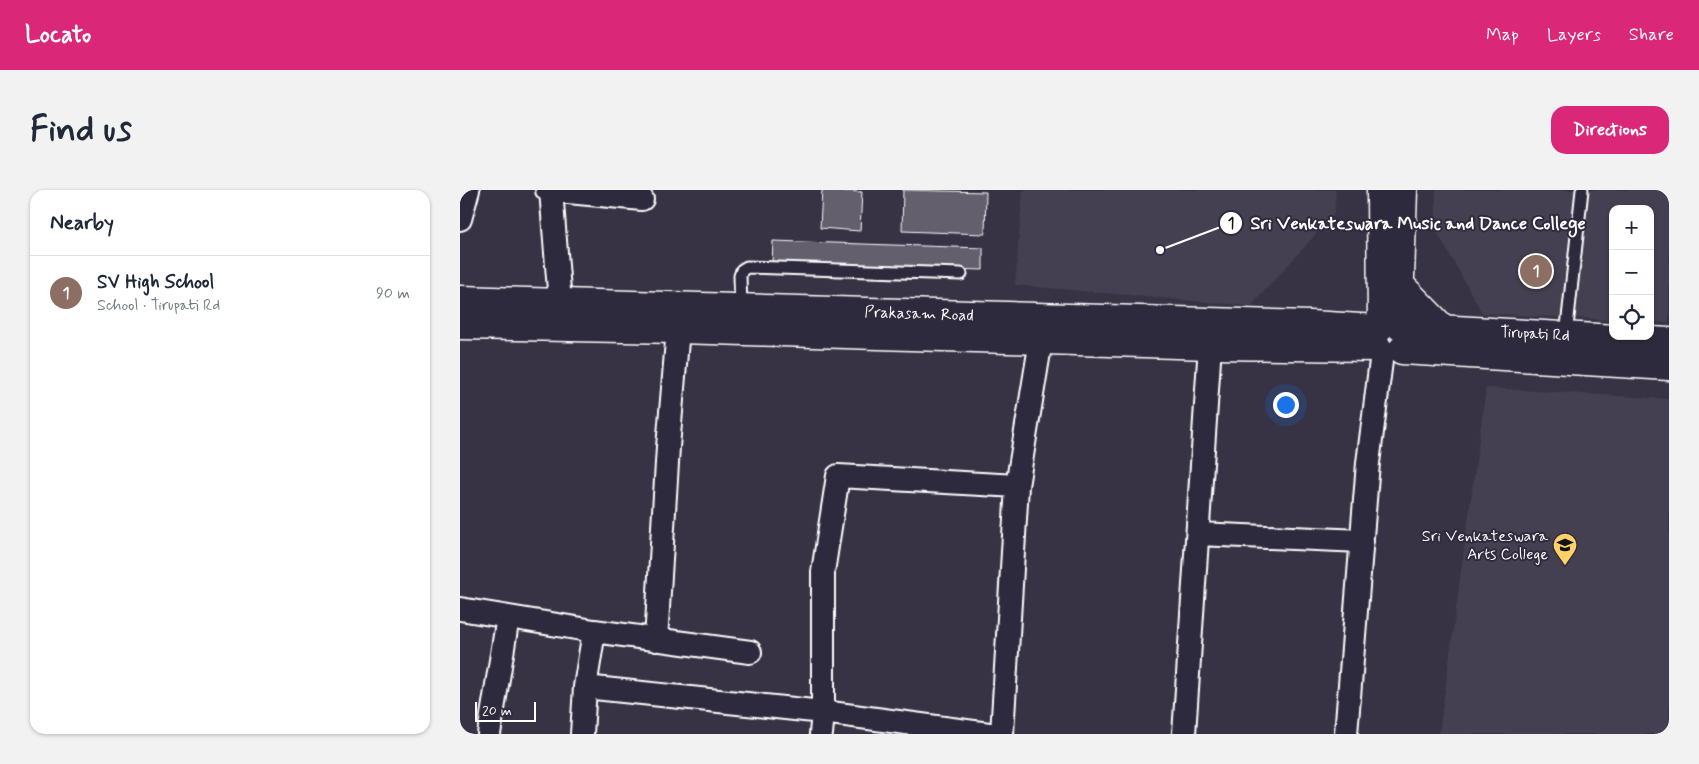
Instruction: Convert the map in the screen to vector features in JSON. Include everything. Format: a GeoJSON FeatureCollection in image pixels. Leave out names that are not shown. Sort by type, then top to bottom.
{"type":"FeatureCollection","features":[{"type":"Feature","properties":{"kind":"main road"},"geometry":{"type":"LineString","coordinates":[[1381,190],[1388,337]]}},
{"type":"Feature","properties":{"kind":"main road"},"geometry":{"type":"LineString","coordinates":[[1388,337],[1400,285],[1404,190]]}},
{"type":"Feature","properties":{"kind":"main road"},"geometry":{"type":"LineString","coordinates":[[1400,285],[1444,329]]}},
{"type":"Feature","properties":{"kind":"main road","name":"Prakasam Road"},"geometry":{"type":"LineString","coordinates":[[460,300],[1310,325],[1388,337]]}},
{"type":"Feature","properties":{"kind":"main road","name":"Prakasam Road"},"geometry":{"type":"LineString","coordinates":[[460,325],[678,329],[1210,345],[1388,337]]}},
{"type":"Feature","properties":{"kind":"main road","name":"Tirupati Rd"},"geometry":{"type":"LineString","coordinates":[[1388,337],[1444,329],[1669,342]]}},
{"type":"Feature","properties":{"kind":"main road","name":"Tirupati Rd"},"geometry":{"type":"LineString","coordinates":[[1388,337],[1669,366]]}},
{"type":"Feature","properties":{"kind":"street"},"geometry":{"type":"LineString","coordinates":[[460,219],[468,190]]}},
{"type":"Feature","properties":{"kind":"street"},"geometry":{"type":"LineString","coordinates":[[560,303],[550,190],[642,199]]}},
{"type":"Feature","properties":{"kind":"street"},"geometry":{"type":"LineString","coordinates":[[656,640],[668,448],[678,329]]}},
{"type":"Feature","properties":{"kind":"street"},"geometry":{"type":"LineString","coordinates":[[1346,734],[1368,463],[1388,337]]}},
{"type":"Feature","properties":{"kind":"street"},"geometry":{"type":"LineString","coordinates":[[1002,734],[1017,486],[1042,340]]}},
{"type":"Feature","properties":{"kind":"street"},"geometry":{"type":"LineString","coordinates":[[1184,734],[1210,345]]}},
{"type":"Feature","properties":{"kind":"street"},"geometry":{"type":"LineString","coordinates":[[821,734],[823,712],[823,572],[838,476],[1017,486]]}},
{"type":"Feature","properties":{"kind":"street"},"geometry":{"type":"LineString","coordinates":[[1198,534],[1362,541]]}},
{"type":"Feature","properties":{"kind":"street"},"geometry":{"type":"LineString","coordinates":[[460,609],[594,631],[750,652]]}},
{"type":"Feature","properties":{"kind":"street"},"geometry":{"type":"LineString","coordinates":[[488,734],[508,617]]}},
{"type":"Feature","properties":{"kind":"street"},"geometry":{"type":"LineString","coordinates":[[582,734],[585,687],[594,631]]}},
{"type":"Feature","properties":{"kind":"street"},"geometry":{"type":"LineString","coordinates":[[585,687],[823,712],[989,734]]}},
{"type":"Feature","properties":{"kind":"lane"},"geometry":{"type":"LineString","coordinates":[[1566,336],[1582,190]]}},
{"type":"Feature","properties":{"kind":"lane"},"geometry":{"type":"LineString","coordinates":[[740,309],[740,276],[742,270],[747,267],[961,274]]}},
{"type":"Feature","properties":{"kind":"shaded area"},"geometry":{"type":"Polygon","coordinates":[[[1023,190],[1336,190],[1334,214],[1251,306],[1015,285],[1023,190]]]}},
{"type":"Feature","properties":{"kind":"shaded area"},"geometry":{"type":"Polygon","coordinates":[[[1436,190],[1669,190],[1669,323],[1654,322],[1654,205],[1609,205],[1609,320],[1482,313],[1436,230],[1436,190]]]}},
{"type":"Feature","properties":{"kind":"shaded area","name":"Sri Venkateswara Arts College"},"geometry":{"type":"Polygon","coordinates":[[[1486,388],[1669,399],[1669,734],[1439,734],[1486,388]]]}},
{"type":"Feature","properties":{"kind":"building"},"geometry":{"type":"Polygon","coordinates":[[[822,190],[862,192],[860,231],[820,228],[822,190]]]}},
{"type":"Feature","properties":{"kind":"building"},"geometry":{"type":"Polygon","coordinates":[[[903,190],[986,192],[985,234],[902,231],[903,190]]]}},
{"type":"Feature","properties":{"kind":"building"},"geometry":{"type":"Polygon","coordinates":[[[773,241],[983,248],[983,270],[772,264],[773,241]]]}},
{"type":"Feature","properties":{"kind":"place","name":"Sri Venkateswara Music and Dance College"},"geometry":{"type":"Point","coordinates":[1160,250]}},
{"type":"Feature","properties":{"kind":"place","name":"SV High School"},"geometry":{"type":"Point","coordinates":[1536,271]}},
{"type":"Feature","properties":{"kind":"place","name":"Sri Venkateswara Arts College"},"geometry":{"type":"Point","coordinates":[1565,566]}}]}
